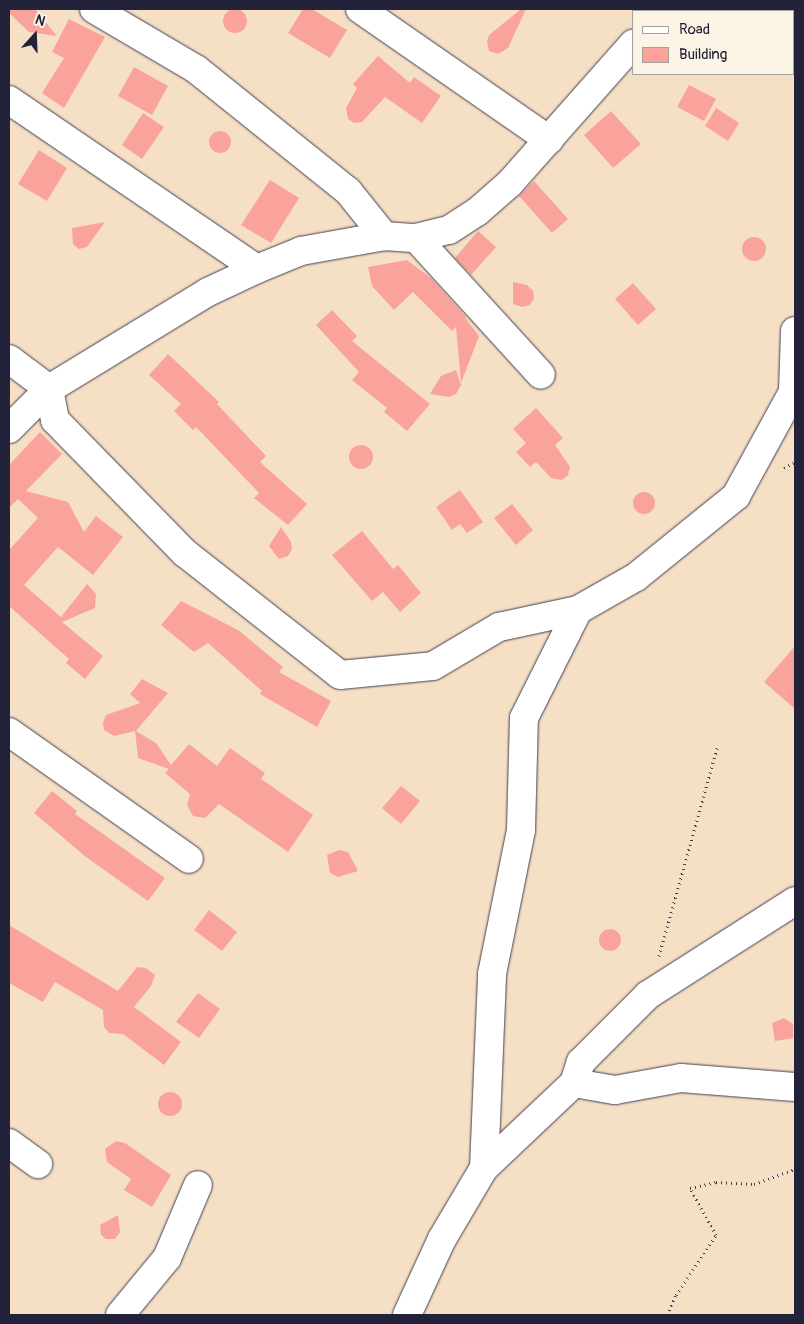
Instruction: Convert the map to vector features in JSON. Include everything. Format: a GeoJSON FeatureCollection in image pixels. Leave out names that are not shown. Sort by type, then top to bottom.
{"type":"FeatureCollection","features":[{"type":"Feature","properties":{"kind":"street"},"geometry":{"type":"LineString","coordinates":[[94,9],[196,69],[348,190],[384,236]]}},
{"type":"Feature","properties":{"kind":"street"},"geometry":{"type":"LineString","coordinates":[[360,9],[549,140]]}},
{"type":"Feature","properties":{"kind":"street"},"geometry":{"type":"LineString","coordinates":[[9,429],[49,389],[208,292],[257,269],[301,251],[384,236],[416,238],[449,230],[477,212],[510,183],[632,45]]}},
{"type":"Feature","properties":{"kind":"street"},"geometry":{"type":"LineString","coordinates":[[9,100],[257,269]]}},
{"type":"Feature","properties":{"kind":"street"},"geometry":{"type":"LineString","coordinates":[[416,238],[541,375]]}},
{"type":"Feature","properties":{"kind":"street"},"geometry":{"type":"LineString","coordinates":[[9,359],[49,389],[55,420],[154,524],[185,553],[340,675],[433,666],[499,627],[578,610],[636,577],[736,496],[792,392],[795,331]]}},
{"type":"Feature","properties":{"kind":"street"},"geometry":{"type":"LineString","coordinates":[[484,1168],[492,974],[521,830],[524,718],[578,610]]}},
{"type":"Feature","properties":{"kind":"street"},"geometry":{"type":"LineString","coordinates":[[9,732],[189,859]]}},
{"type":"Feature","properties":{"kind":"street"},"geometry":{"type":"LineString","coordinates":[[407,1315],[442,1239],[484,1168],[574,1083],[581,1062],[648,995],[795,901]]}},
{"type":"Feature","properties":{"kind":"street"},"geometry":{"type":"LineString","coordinates":[[574,1083],[615,1090],[681,1078],[795,1087]]}},
{"type":"Feature","properties":{"kind":"street"},"geometry":{"type":"LineString","coordinates":[[9,1143],[38,1164]]}},
{"type":"Feature","properties":{"kind":"street"},"geometry":{"type":"LineString","coordinates":[[120,1315],[167,1258],[198,1185]]}},
{"type":"Feature","properties":{"kind":"path"},"geometry":{"type":"LineString","coordinates":[[648,995],[718,745]]}},
{"type":"Feature","properties":{"kind":"path"},"geometry":{"type":"LineString","coordinates":[[667,1315],[676,1296],[716,1235],[690,1188],[716,1182],[754,1184],[795,1169]]}},
{"type":"Feature","properties":{"kind":"building"},"geometry":{"type":"Polygon","coordinates":[[[9,9],[35,9],[57,36],[29,32],[9,13],[9,9]]]}},
{"type":"Feature","properties":{"kind":"building"},"geometry":{"type":"Polygon","coordinates":[[[235,9],[243,13],[247,21],[243,29],[235,33],[227,29],[223,21],[227,13],[235,9]]]}},
{"type":"Feature","properties":{"kind":"building"},"geometry":{"type":"Polygon","coordinates":[[[303,9],[312,9],[347,30],[330,58],[288,33],[303,9]]]}},
{"type":"Feature","properties":{"kind":"building"},"geometry":{"type":"Polygon","coordinates":[[[521,9],[526,9],[508,48],[498,54],[489,51],[487,42],[489,35],[521,9]]]}},
{"type":"Feature","properties":{"kind":"building"},"geometry":{"type":"Polygon","coordinates":[[[69,19],[105,37],[64,108],[42,93],[64,58],[52,52],[69,19]]]}},
{"type":"Feature","properties":{"kind":"building"},"geometry":{"type":"Polygon","coordinates":[[[378,56],[410,83],[414,77],[441,96],[422,123],[385,97],[362,122],[354,123],[348,119],[346,108],[357,88],[353,84],[378,56]]]}},
{"type":"Feature","properties":{"kind":"building"},"geometry":{"type":"Polygon","coordinates":[[[134,67],[168,86],[152,115],[118,96],[134,67]]]}},
{"type":"Feature","properties":{"kind":"building"},"geometry":{"type":"Polygon","coordinates":[[[689,85],[716,99],[704,121],[677,107],[689,85]]]}},
{"type":"Feature","properties":{"kind":"building"},"geometry":{"type":"Polygon","coordinates":[[[716,108],[739,123],[728,141],[705,126],[716,108]]]}},
{"type":"Feature","properties":{"kind":"building"},"geometry":{"type":"Polygon","coordinates":[[[611,111],[641,144],[613,168],[584,135],[611,111]]]}},
{"type":"Feature","properties":{"kind":"building"},"geometry":{"type":"Polygon","coordinates":[[[143,113],[164,127],[142,159],[122,145],[143,113]]]}},
{"type":"Feature","properties":{"kind":"building"},"geometry":{"type":"Polygon","coordinates":[[[216,131],[224,131],[231,138],[231,146],[224,153],[216,153],[209,146],[209,138],[216,131]]]}},
{"type":"Feature","properties":{"kind":"building"},"geometry":{"type":"Polygon","coordinates":[[[39,150],[67,168],[47,201],[18,184],[39,150]]]}},
{"type":"Feature","properties":{"kind":"building"},"geometry":{"type":"Polygon","coordinates":[[[270,180],[299,198],[271,243],[241,225],[270,180]]]}},
{"type":"Feature","properties":{"kind":"building"},"geometry":{"type":"Polygon","coordinates":[[[534,181],[568,219],[552,233],[519,196],[534,181]]]}},
{"type":"Feature","properties":{"kind":"building"},"geometry":{"type":"Polygon","coordinates":[[[105,222],[87,247],[79,249],[73,244],[72,228],[105,222]]]}},
{"type":"Feature","properties":{"kind":"building"},"geometry":{"type":"Polygon","coordinates":[[[478,231],[496,247],[471,275],[455,258],[478,231]]]}},
{"type":"Feature","properties":{"kind":"building"},"geometry":{"type":"Polygon","coordinates":[[[754,237],[762,241],[766,249],[762,257],[754,261],[746,257],[742,249],[746,241],[754,237]]]}},
{"type":"Feature","properties":{"kind":"building"},"geometry":{"type":"Polygon","coordinates":[[[407,260],[432,279],[466,317],[479,336],[461,383],[456,327],[452,331],[413,292],[394,310],[372,286],[368,267],[407,260]]]}},
{"type":"Feature","properties":{"kind":"building"},"geometry":{"type":"Polygon","coordinates":[[[513,282],[527,285],[533,291],[534,298],[530,305],[522,307],[513,304],[513,282]]]}},
{"type":"Feature","properties":{"kind":"building"},"geometry":{"type":"Polygon","coordinates":[[[633,283],[656,309],[638,325],[615,299],[633,283]]]}},
{"type":"Feature","properties":{"kind":"building"},"geometry":{"type":"Polygon","coordinates":[[[332,310],[357,336],[352,341],[430,404],[407,431],[384,412],[387,408],[352,380],[359,372],[316,325],[332,310]]]}},
{"type":"Feature","properties":{"kind":"building"},"geometry":{"type":"Polygon","coordinates":[[[168,354],[219,402],[217,404],[266,456],[260,462],[307,504],[288,525],[254,498],[259,493],[196,427],[193,430],[174,411],[181,404],[149,375],[168,354]]]}},
{"type":"Feature","properties":{"kind":"building"},"geometry":{"type":"Polygon","coordinates":[[[456,370],[461,385],[456,394],[449,397],[430,394],[441,376],[456,370]]]}},
{"type":"Feature","properties":{"kind":"building"},"geometry":{"type":"Polygon","coordinates":[[[536,408],[563,438],[555,445],[570,467],[568,475],[562,480],[551,478],[536,462],[530,467],[516,452],[526,443],[513,429],[536,408]]]}},
{"type":"Feature","properties":{"kind":"building"},"geometry":{"type":"Polygon","coordinates":[[[40,432],[62,454],[26,491],[68,502],[84,532],[96,516],[123,537],[93,575],[58,547],[24,585],[61,617],[87,584],[96,594],[95,608],[62,622],[103,656],[85,679],[66,663],[69,659],[9,606],[9,550],[38,518],[18,499],[9,508],[9,465],[40,432]]]}},
{"type":"Feature","properties":{"kind":"building"},"geometry":{"type":"Polygon","coordinates":[[[361,445],[369,449],[373,457],[369,465],[361,469],[353,465],[349,457],[353,449],[361,445]]]}},
{"type":"Feature","properties":{"kind":"building"},"geometry":{"type":"Polygon","coordinates":[[[460,490],[483,522],[467,533],[460,524],[452,530],[436,507],[460,490]]]}},
{"type":"Feature","properties":{"kind":"building"},"geometry":{"type":"Polygon","coordinates":[[[640,492],[648,492],[655,499],[655,507],[648,514],[640,514],[633,507],[633,499],[640,492]]]}},
{"type":"Feature","properties":{"kind":"building"},"geometry":{"type":"Polygon","coordinates":[[[512,504],[533,530],[516,545],[494,518],[512,504]]]}},
{"type":"Feature","properties":{"kind":"building"},"geometry":{"type":"Polygon","coordinates":[[[281,527],[291,542],[292,549],[288,556],[279,559],[269,546],[281,527]]]}},
{"type":"Feature","properties":{"kind":"building"},"geometry":{"type":"Polygon","coordinates":[[[362,531],[393,569],[398,565],[421,593],[400,612],[383,592],[372,601],[332,555],[362,531]]]}},
{"type":"Feature","properties":{"kind":"building"},"geometry":{"type":"Polygon","coordinates":[[[181,601],[238,630],[283,667],[279,672],[331,701],[317,727],[260,694],[262,691],[208,643],[194,652],[161,625],[181,601]]]}},
{"type":"Feature","properties":{"kind":"building"},"geometry":{"type":"Polygon","coordinates":[[[795,646],[795,709],[764,682],[795,646]]]}},
{"type":"Feature","properties":{"kind":"building"},"geometry":{"type":"Polygon","coordinates":[[[142,679],[168,693],[136,731],[156,743],[171,765],[189,744],[217,766],[230,748],[265,773],[261,779],[313,815],[288,852],[219,804],[205,818],[193,816],[187,805],[190,794],[165,773],[169,769],[138,758],[135,731],[114,736],[104,730],[103,723],[106,715],[140,703],[130,694],[142,679]]]}},
{"type":"Feature","properties":{"kind":"building"},"geometry":{"type":"Polygon","coordinates":[[[401,786],[420,801],[401,824],[382,808],[401,786]]]}},
{"type":"Feature","properties":{"kind":"building"},"geometry":{"type":"Polygon","coordinates":[[[52,791],[77,811],[75,814],[165,878],[148,901],[86,857],[34,813],[52,791]]]}},
{"type":"Feature","properties":{"kind":"building"},"geometry":{"type":"Polygon","coordinates":[[[339,850],[348,852],[358,871],[338,877],[330,873],[327,855],[339,850]]]}},
{"type":"Feature","properties":{"kind":"building"},"geometry":{"type":"Polygon","coordinates":[[[209,910],[237,932],[222,951],[194,930],[209,910]]]}},
{"type":"Feature","properties":{"kind":"building"},"geometry":{"type":"Polygon","coordinates":[[[9,925],[118,991],[137,967],[146,968],[155,975],[151,986],[134,1007],[181,1042],[164,1065],[123,1034],[109,1033],[104,1027],[103,1010],[55,982],[43,1002],[9,983],[9,925]]]}},
{"type":"Feature","properties":{"kind":"building"},"geometry":{"type":"Polygon","coordinates":[[[610,929],[618,932],[621,940],[618,948],[610,951],[602,948],[599,940],[602,932],[610,929]]]}},
{"type":"Feature","properties":{"kind":"building"},"geometry":{"type":"Polygon","coordinates":[[[198,993],[220,1009],[199,1038],[176,1022],[198,993]]]}},
{"type":"Feature","properties":{"kind":"building"},"geometry":{"type":"Polygon","coordinates":[[[784,1018],[793,1024],[793,1038],[775,1041],[772,1023],[784,1018]]]}},
{"type":"Feature","properties":{"kind":"building"},"geometry":{"type":"Polygon","coordinates":[[[165,1092],[175,1092],[182,1099],[182,1109],[175,1116],[165,1116],[158,1109],[158,1099],[165,1092]]]}},
{"type":"Feature","properties":{"kind":"building"},"geometry":{"type":"Polygon","coordinates":[[[116,1141],[125,1143],[171,1175],[152,1207],[124,1190],[131,1179],[107,1162],[105,1149],[116,1141]]]}},
{"type":"Feature","properties":{"kind":"building"},"geometry":{"type":"Polygon","coordinates":[[[118,1215],[120,1232],[115,1239],[106,1239],[101,1235],[100,1225],[118,1215]]]}}]}
